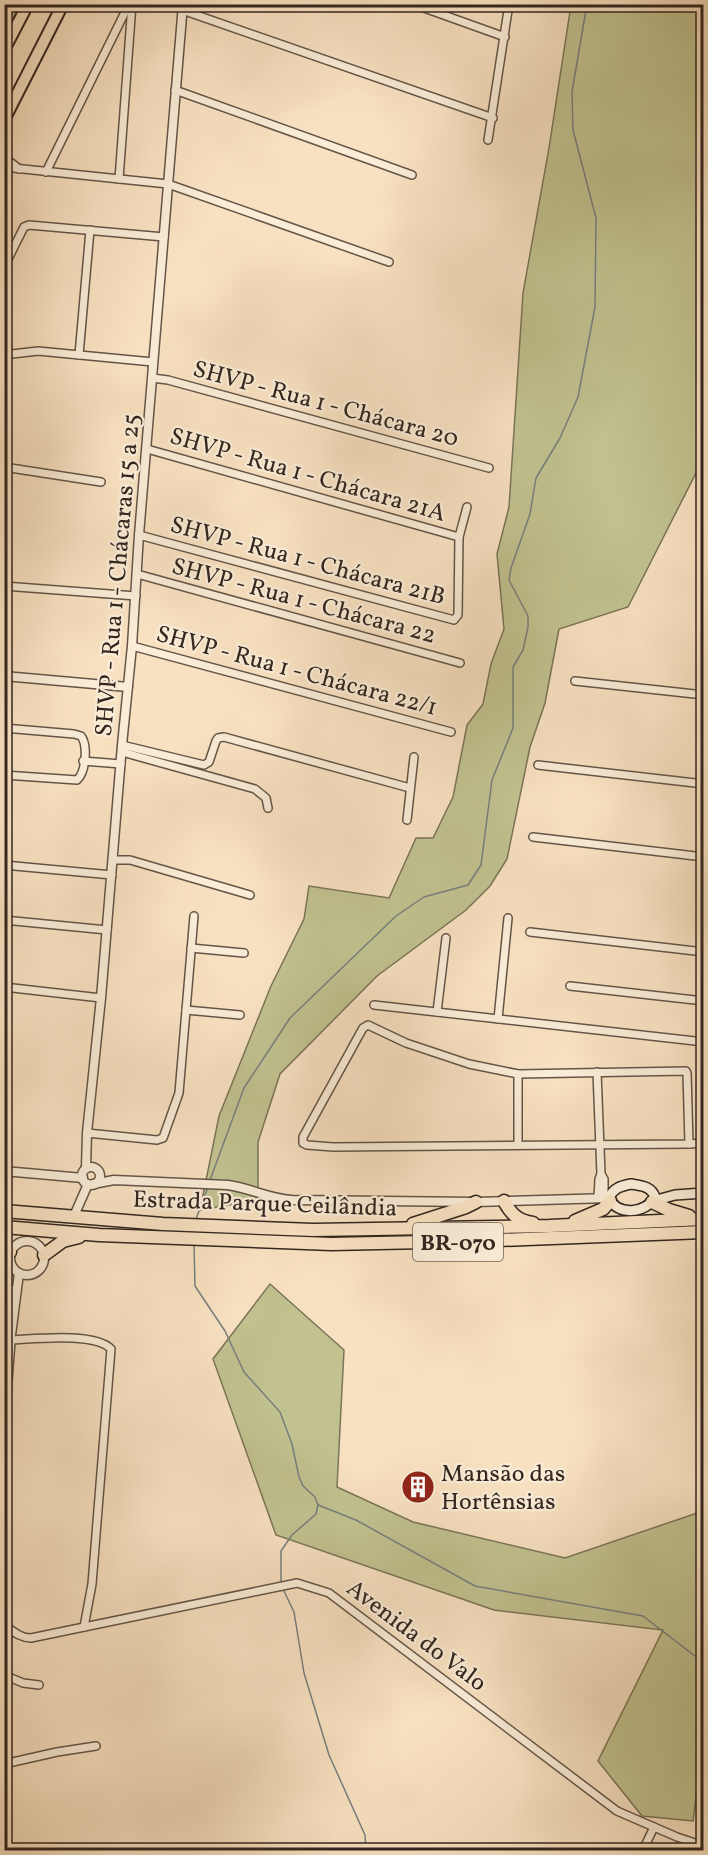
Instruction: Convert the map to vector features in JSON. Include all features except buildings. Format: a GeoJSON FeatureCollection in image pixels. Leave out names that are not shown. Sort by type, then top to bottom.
{"type":"FeatureCollection","features":[{"type":"Feature","properties":{"kind":"highway"},"geometry":{"type":"LineString","coordinates":[[653,1198],[669,1210],[701,1219]]}},
{"type":"Feature","properties":{"kind":"highway"},"geometry":{"type":"LineString","coordinates":[[504,1201],[512,1214],[525,1222],[555,1226],[603,1209],[605,1199]]}},
{"type":"Feature","properties":{"kind":"highway"},"geometry":{"type":"LineString","coordinates":[[399,1229],[477,1202]]}},
{"type":"Feature","properties":{"kind":"highway","name":"Estrada Parque Ceilândia"},"geometry":{"type":"LineString","coordinates":[[4,1210],[163,1224],[313,1230],[555,1226],[701,1219]]}},
{"type":"Feature","properties":{"kind":"highway","name":"Estrada Parque Ceilândia"},"geometry":{"type":"LineString","coordinates":[[4,1227],[99,1235],[343,1244],[704,1232]]}},
{"type":"Feature","properties":{"kind":"highway"},"geometry":{"type":"LineString","coordinates":[[44,1255],[63,1241],[99,1235]]}},
{"type":"Feature","properties":{"kind":"main road"},"geometry":{"type":"LineString","coordinates":[[4,50],[28,4]]}},
{"type":"Feature","properties":{"kind":"main road"},"geometry":{"type":"LineString","coordinates":[[4,120],[63,4]]}},
{"type":"Feature","properties":{"kind":"main road"},"geometry":{"type":"LineString","coordinates":[[653,1198],[645,1186],[632,1184],[615,1189],[605,1199],[617,1207],[633,1210],[642,1209],[653,1198],[704,1193]]}},
{"type":"Feature","properties":{"kind":"street"},"geometry":{"type":"LineString","coordinates":[[46,172],[130,4]]}},
{"type":"Feature","properties":{"kind":"street"},"geometry":{"type":"LineString","coordinates":[[119,178],[130,4]]}},
{"type":"Feature","properties":{"kind":"street"},"geometry":{"type":"LineString","coordinates":[[413,4],[505,37]]}},
{"type":"Feature","properties":{"kind":"street"},"geometry":{"type":"LineString","coordinates":[[488,140],[509,4]]}},
{"type":"Feature","properties":{"kind":"street"},"geometry":{"type":"LineString","coordinates":[[183,7],[493,118]]}},
{"type":"Feature","properties":{"kind":"street","name":"SHVP - Rua 1 - Chácaras 15 a 25"},"geometry":{"type":"LineString","coordinates":[[93,1168],[87,1148],[87,1133],[132,646],[183,7]]}},
{"type":"Feature","properties":{"kind":"street"},"geometry":{"type":"LineString","coordinates":[[176,90],[412,175]]}},
{"type":"Feature","properties":{"kind":"street"},"geometry":{"type":"LineString","coordinates":[[4,157],[19,169]]}},
{"type":"Feature","properties":{"kind":"street"},"geometry":{"type":"LineString","coordinates":[[4,167],[168,184],[389,262]]}},
{"type":"Feature","properties":{"kind":"street"},"geometry":{"type":"LineString","coordinates":[[4,267],[26,226],[164,237]]}},
{"type":"Feature","properties":{"kind":"street"},"geometry":{"type":"LineString","coordinates":[[79,355],[90,230]]}},
{"type":"Feature","properties":{"kind":"street"},"geometry":{"type":"LineString","coordinates":[[4,351],[16,355],[38,351],[153,362]]}},
{"type":"Feature","properties":{"kind":"street","name":"SHVP - Rua 1 - Chácara 20"},"geometry":{"type":"LineString","coordinates":[[152,378],[168,380],[489,468]]}},
{"type":"Feature","properties":{"kind":"street","name":"SHVP - Rua 1 - Chácara 21A"},"geometry":{"type":"LineString","coordinates":[[147,449],[459,537]]}},
{"type":"Feature","properties":{"kind":"street"},"geometry":{"type":"LineString","coordinates":[[4,467],[101,482]]}},
{"type":"Feature","properties":{"kind":"street"},"geometry":{"type":"LineString","coordinates":[[459,537],[467,507]]}},
{"type":"Feature","properties":{"kind":"street","name":"SHVP - Rua 1 - Chácara 21B"},"geometry":{"type":"LineString","coordinates":[[140,535],[454,620],[458,615],[459,537]]}},
{"type":"Feature","properties":{"kind":"street","name":"SHVP - Rua 1 - Chácara 22"},"geometry":{"type":"LineString","coordinates":[[137,574],[460,663]]}},
{"type":"Feature","properties":{"kind":"street"},"geometry":{"type":"LineString","coordinates":[[4,586],[135,596]]}},
{"type":"Feature","properties":{"kind":"street","name":"SHVP - Rua 1 - Chácara 22/1"},"geometry":{"type":"LineString","coordinates":[[132,646],[451,732]]}},
{"type":"Feature","properties":{"kind":"street"},"geometry":{"type":"LineString","coordinates":[[4,676],[128,687]]}},
{"type":"Feature","properties":{"kind":"street"},"geometry":{"type":"LineString","coordinates":[[575,681],[704,695]]}},
{"type":"Feature","properties":{"kind":"street"},"geometry":{"type":"LineString","coordinates":[[4,728],[78,735],[84,739],[85,744],[81,776],[74,781],[4,775]]}},
{"type":"Feature","properties":{"kind":"street"},"geometry":{"type":"LineString","coordinates":[[122,748],[204,765],[209,762],[218,738],[224,737],[410,788]]}},
{"type":"Feature","properties":{"kind":"street"},"geometry":{"type":"LineString","coordinates":[[122,748],[249,787],[262,793],[266,798],[268,808]]}},
{"type":"Feature","properties":{"kind":"street"},"geometry":{"type":"LineString","coordinates":[[406,820],[414,757]]}},
{"type":"Feature","properties":{"kind":"street"},"geometry":{"type":"LineString","coordinates":[[83,761],[121,764]]}},
{"type":"Feature","properties":{"kind":"street"},"geometry":{"type":"LineString","coordinates":[[538,765],[704,784]]}},
{"type":"Feature","properties":{"kind":"street"},"geometry":{"type":"LineString","coordinates":[[533,837],[704,857]]}},
{"type":"Feature","properties":{"kind":"street"},"geometry":{"type":"LineString","coordinates":[[113,860],[130,861],[250,895]]}},
{"type":"Feature","properties":{"kind":"street"},"geometry":{"type":"LineString","coordinates":[[4,865],[112,875]]}},
{"type":"Feature","properties":{"kind":"street"},"geometry":{"type":"LineString","coordinates":[[87,1133],[157,1140],[163,1138],[179,1093],[194,916]]}},
{"type":"Feature","properties":{"kind":"street"},"geometry":{"type":"LineString","coordinates":[[498,1019],[508,918]]}},
{"type":"Feature","properties":{"kind":"street"},"geometry":{"type":"LineString","coordinates":[[4,920],[107,930]]}},
{"type":"Feature","properties":{"kind":"street"},"geometry":{"type":"LineString","coordinates":[[530,932],[704,952]]}},
{"type":"Feature","properties":{"kind":"street"},"geometry":{"type":"LineString","coordinates":[[437,1012],[446,938]]}},
{"type":"Feature","properties":{"kind":"street"},"geometry":{"type":"LineString","coordinates":[[191,948],[244,953]]}},
{"type":"Feature","properties":{"kind":"street"},"geometry":{"type":"LineString","coordinates":[[570,986],[704,1001]]}},
{"type":"Feature","properties":{"kind":"street"},"geometry":{"type":"LineString","coordinates":[[4,987],[101,998]]}},
{"type":"Feature","properties":{"kind":"street"},"geometry":{"type":"LineString","coordinates":[[374,1005],[704,1041]]}},
{"type":"Feature","properties":{"kind":"street"},"geometry":{"type":"LineString","coordinates":[[186,1010],[240,1015]]}},
{"type":"Feature","properties":{"kind":"street"},"geometry":{"type":"LineString","coordinates":[[689,1144],[686,1071],[518,1074],[469,1064],[406,1043],[372,1026],[365,1026],[303,1140],[307,1145],[333,1148],[600,1143],[689,1144],[704,1143]]}},
{"type":"Feature","properties":{"kind":"street"},"geometry":{"type":"LineString","coordinates":[[4,1171],[88,1182],[114,1180],[228,1185],[280,1199],[477,1202],[605,1199],[604,1179],[601,1174],[597,1072]]}},
{"type":"Feature","properties":{"kind":"street"},"geometry":{"type":"LineString","coordinates":[[518,1074],[518,1145]]}},
{"type":"Feature","properties":{"kind":"street"},"geometry":{"type":"LineString","coordinates":[[93,1168],[114,1180]]}},
{"type":"Feature","properties":{"kind":"street"},"geometry":{"type":"LineString","coordinates":[[88,1182],[99,1179],[99,1173],[93,1168]]}},
{"type":"Feature","properties":{"kind":"street"},"geometry":{"type":"LineString","coordinates":[[74,1216],[88,1182],[83,1172],[93,1168]]}},
{"type":"Feature","properties":{"kind":"street"},"geometry":{"type":"LineString","coordinates":[[28,1241],[38,1245],[44,1255],[42,1266],[34,1274],[24,1275],[15,1270],[7,1255],[17,1244],[28,1241]]}},
{"type":"Feature","properties":{"kind":"street"},"geometry":{"type":"LineString","coordinates":[[4,1426],[9,1336],[18,1273]]}},
{"type":"Feature","properties":{"kind":"street"},"geometry":{"type":"LineString","coordinates":[[4,1289],[15,1290]]}},
{"type":"Feature","properties":{"kind":"street"},"geometry":{"type":"LineString","coordinates":[[9,1336],[62,1337],[99,1341],[111,1349],[92,1584],[84,1627]]}},
{"type":"Feature","properties":{"kind":"street","name":"Avenida do Valo"},"geometry":{"type":"LineString","coordinates":[[4,1625],[24,1638],[297,1583],[329,1593],[617,1811],[704,1846]]}},
{"type":"Feature","properties":{"kind":"street"},"geometry":{"type":"LineString","coordinates":[[4,1675],[23,1683],[39,1684]]}},
{"type":"Feature","properties":{"kind":"street"},"geometry":{"type":"LineString","coordinates":[[4,1764],[96,1746]]}},
{"type":"Feature","properties":{"kind":"street"},"geometry":{"type":"LineString","coordinates":[[643,1851],[654,1827]]}},
{"type":"Feature","properties":{"kind":"green space"},"geometry":{"type":"Polygon","coordinates":[[[4,5],[20,5],[5,34],[4,5]]]}},
{"type":"Feature","properties":{"kind":"green space"},"geometry":{"type":"Polygon","coordinates":[[[571,5],[703,5],[704,441],[699,467],[628,607],[559,629],[545,703],[530,747],[507,859],[490,886],[466,910],[377,976],[280,1074],[258,1142],[258,1200],[200,1210],[219,1116],[271,986],[304,919],[309,886],[389,898],[416,838],[433,838],[453,797],[467,725],[483,704],[491,664],[504,629],[497,554],[509,507],[523,293],[549,148],[571,5]]]}},
{"type":"Feature","properties":{"kind":"green space"},"geometry":{"type":"Polygon","coordinates":[[[270,1284],[344,1350],[337,1487],[413,1522],[565,1558],[703,1511],[704,1736],[693,1821],[642,1816],[598,1761],[663,1630],[494,1610],[276,1535],[213,1359],[270,1284]]]}},
{"type":"Feature","properties":{"kind":"waterway"},"geometry":{"type":"LineString","coordinates":[[210,1180],[244,1088],[290,1018],[396,916],[424,897],[468,885],[481,865],[492,780],[513,728],[513,667],[523,650],[528,627],[528,616],[509,580],[511,568],[530,514],[536,478],[560,438],[578,397],[595,307],[596,218],[573,130],[572,92],[587,4]]}},
{"type":"Feature","properties":{"kind":"waterway"},"geometry":{"type":"LineString","coordinates":[[196,1219],[208,1187]]}},
{"type":"Feature","properties":{"kind":"waterway"},"geometry":{"type":"LineString","coordinates":[[194,1245],[195,1286],[225,1331],[244,1372],[280,1412],[292,1444],[299,1477],[303,1486],[315,1497],[318,1505],[316,1514],[292,1535],[281,1551],[281,1584]]}},
{"type":"Feature","properties":{"kind":"waterway"},"geometry":{"type":"LineString","coordinates":[[318,1505],[356,1520],[475,1586],[643,1616],[704,1663]]}},
{"type":"Feature","properties":{"kind":"waterway"},"geometry":{"type":"LineString","coordinates":[[283,1589],[294,1612],[304,1673],[329,1755],[365,1835],[366,1850]]}},
{"type":"Feature","properties":{"kind":"place","name":"Mansão das Hortênsias"},"geometry":{"type":"Point","coordinates":[418,1487]}}]}
